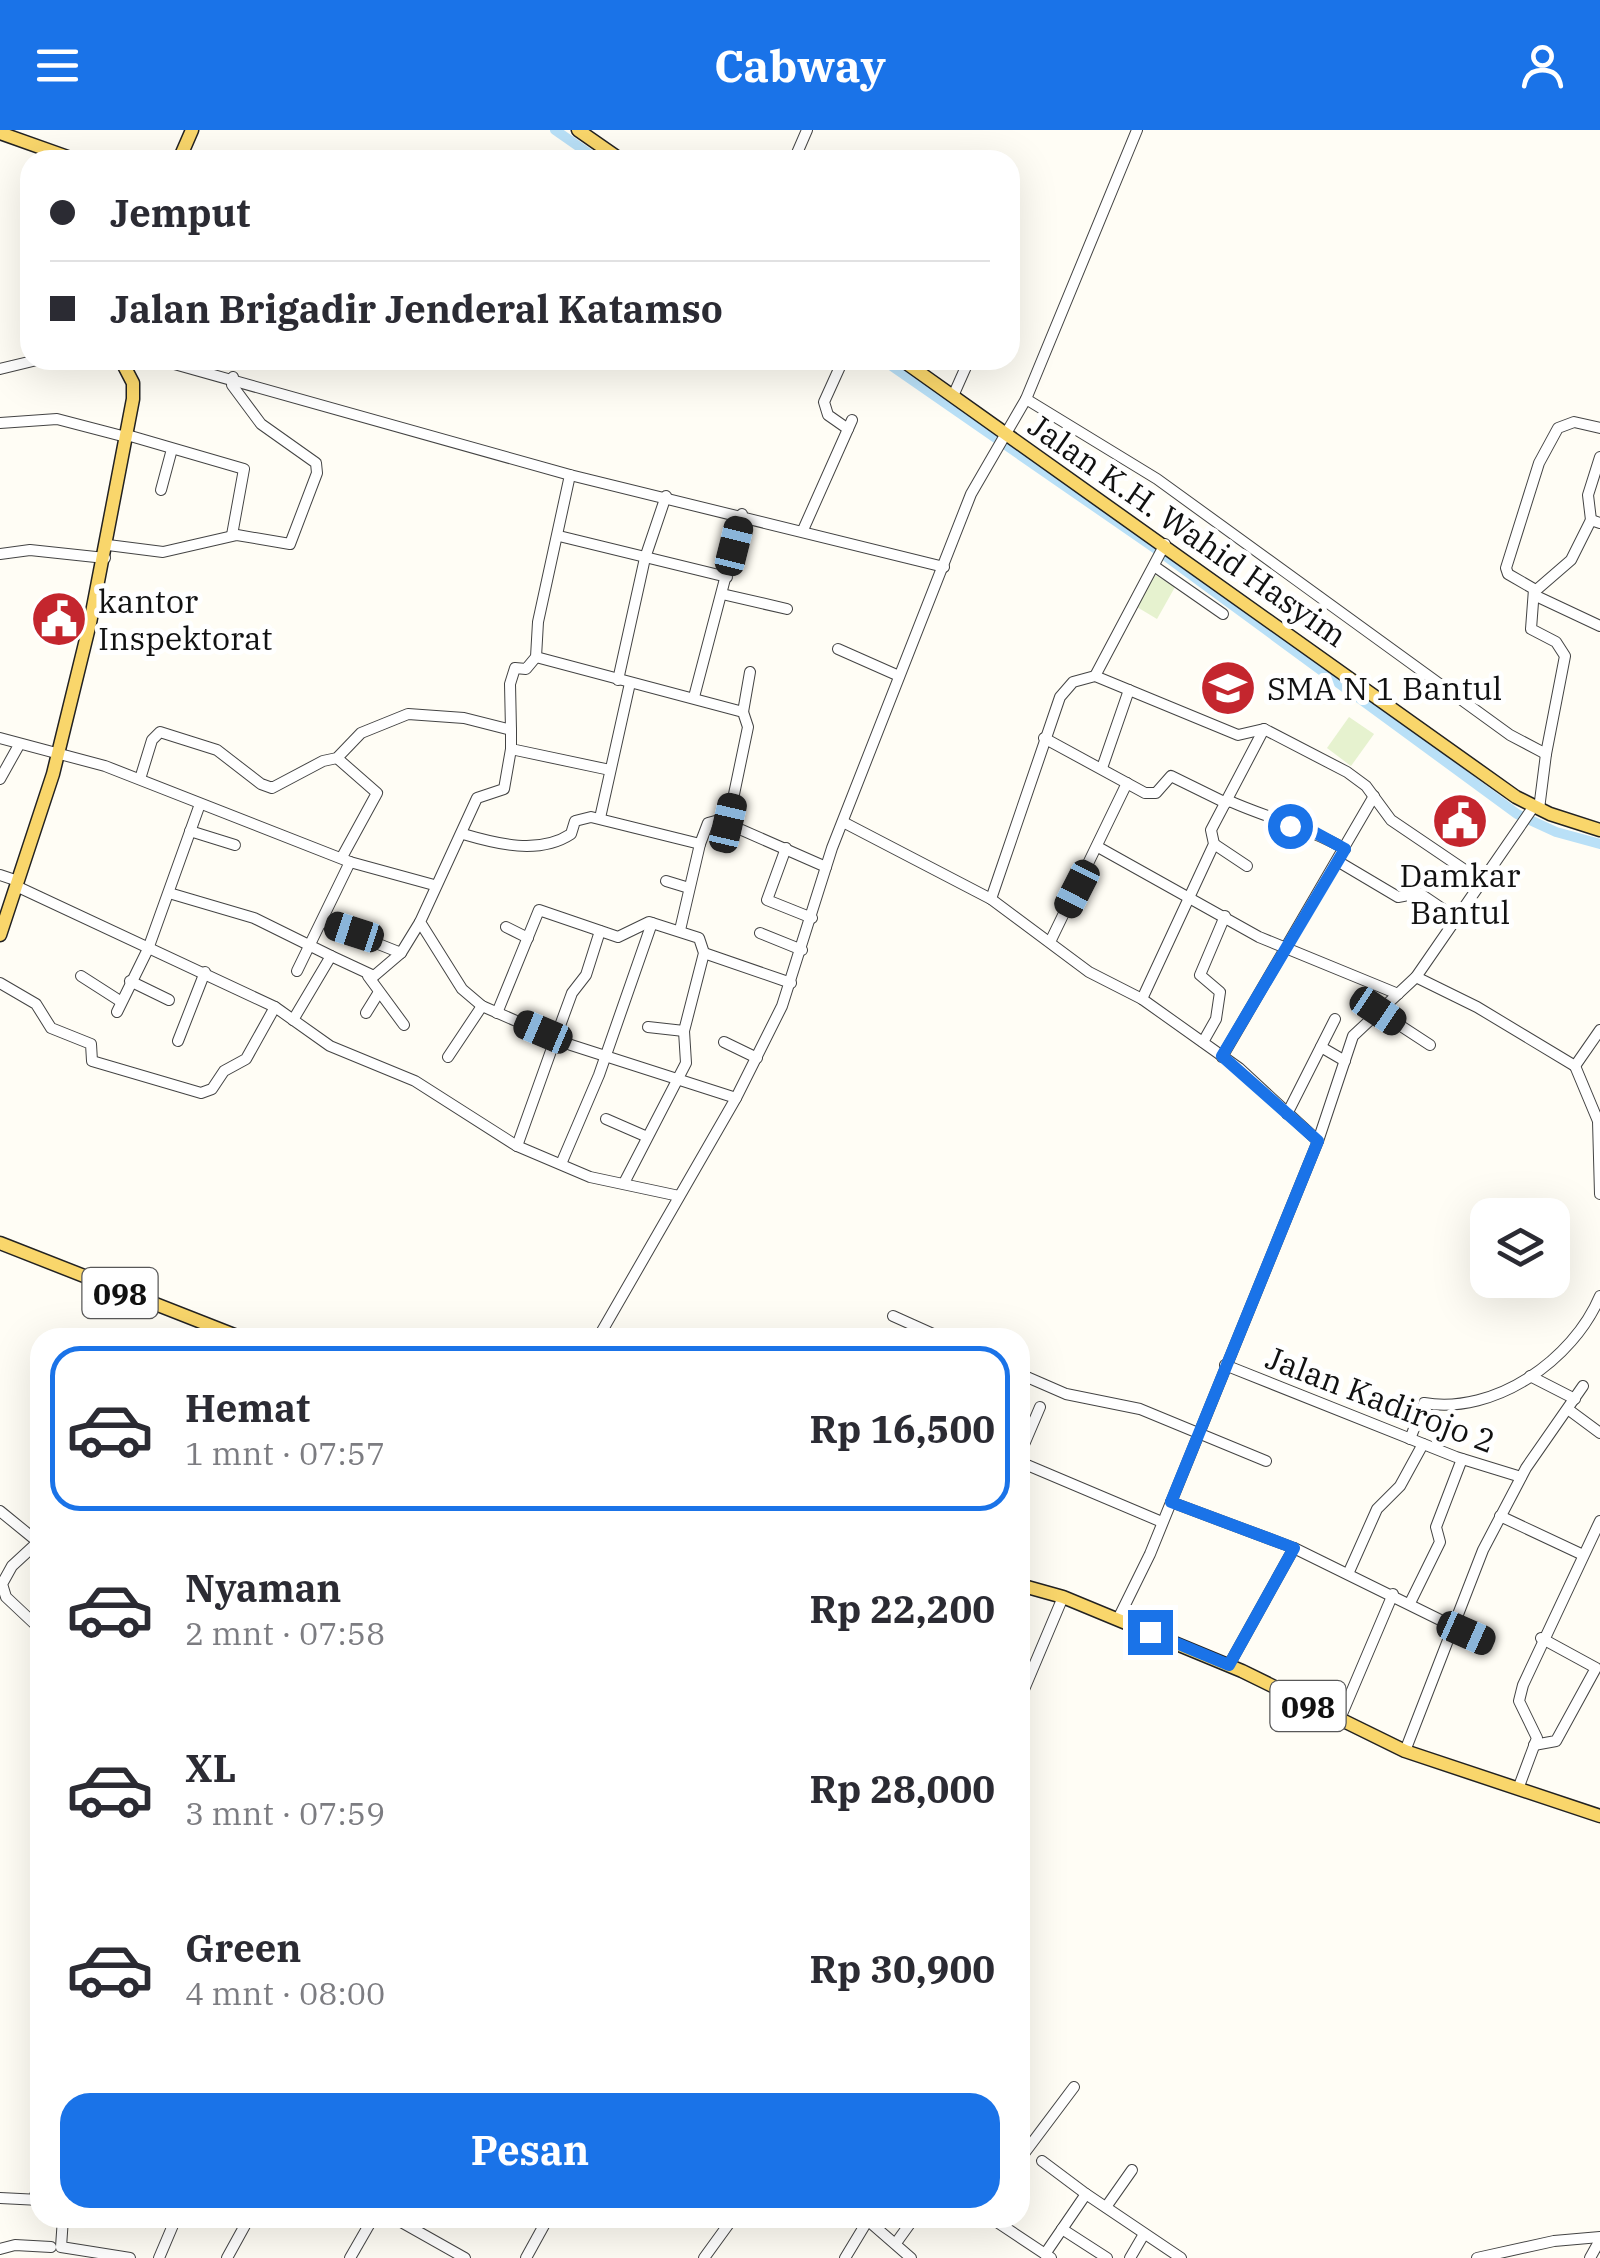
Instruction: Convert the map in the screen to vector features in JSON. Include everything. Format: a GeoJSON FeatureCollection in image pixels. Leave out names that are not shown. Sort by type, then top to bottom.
{"type":"FeatureCollection","features":[{"type":"Feature","properties":{"kind":"main road"},"geometry":{"type":"LineString","coordinates":[[578,130],[606,150]]}},
{"type":"Feature","properties":{"kind":"main road"},"geometry":{"type":"LineString","coordinates":[[0,133],[48,150]]}},
{"type":"Feature","properties":{"kind":"main road"},"geometry":{"type":"LineString","coordinates":[[0,935],[57,756],[107,551],[134,390],[126,370]]}},
{"type":"Feature","properties":{"kind":"main road","name":"Jalan K.H. Wahid Hasyim"},"geometry":{"type":"LineString","coordinates":[[916,370],[1005,438],[1535,808],[1600,830]]}},
{"type":"Feature","properties":{"kind":"main road","name":"098"},"geometry":{"type":"LineString","coordinates":[[0,1243],[217,1328]]}},
{"type":"Feature","properties":{"kind":"main road","name":"098"},"geometry":{"type":"LineString","coordinates":[[1030,1588],[1063,1597],[1229,1665],[1405,1751],[1600,1816]]}},
{"type":"Feature","properties":{"kind":"street"},"geometry":{"type":"LineString","coordinates":[[604,1328],[758,1058],[791,982],[826,866],[971,494],[1026,399],[1137,130]]}},
{"type":"Feature","properties":{"kind":"street"},"geometry":{"type":"LineString","coordinates":[[203,370],[570,475],[742,514],[944,567]]}},
{"type":"Feature","properties":{"kind":"street"},"geometry":{"type":"LineString","coordinates":[[804,530],[850,425],[828,416],[824,402],[834,370]]}},
{"type":"Feature","properties":{"kind":"street"},"geometry":{"type":"LineString","coordinates":[[952,396],[964,370]]}},
{"type":"Feature","properties":{"kind":"street"},"geometry":{"type":"LineString","coordinates":[[0,554],[30,550],[163,552],[232,535],[290,544],[318,469],[314,458],[273,433],[247,410],[232,386],[233,377]]}},
{"type":"Feature","properties":{"kind":"street"},"geometry":{"type":"LineString","coordinates":[[1026,399],[1157,479],[1510,735],[1546,754]]}},
{"type":"Feature","properties":{"kind":"street"},"geometry":{"type":"LineString","coordinates":[[0,422],[57,419],[244,469],[232,535]]}},
{"type":"Feature","properties":{"kind":"street"},"geometry":{"type":"LineString","coordinates":[[1600,428],[1574,422],[1561,425],[1539,464],[1506,570],[1534,593],[1600,626]]}},
{"type":"Feature","properties":{"kind":"street"},"geometry":{"type":"LineString","coordinates":[[161,490],[172,449]]}},
{"type":"Feature","properties":{"kind":"street"},"geometry":{"type":"LineString","coordinates":[[1118,1619],[1171,1502],[1318,1141],[1357,1029],[1416,977],[1535,808],[1565,656],[1556,642],[1531,629],[1534,593],[1571,560],[1596,521],[1588,495],[1600,457]]}},
{"type":"Feature","properties":{"kind":"street"},"geometry":{"type":"LineString","coordinates":[[368,976],[401,954],[479,796],[504,790],[510,749],[512,673],[515,668],[526,670],[536,657],[538,622],[570,475]]}},
{"type":"Feature","properties":{"kind":"street"},"geometry":{"type":"LineString","coordinates":[[600,818],[646,558],[666,496]]}},
{"type":"Feature","properties":{"kind":"street"},"geometry":{"type":"LineString","coordinates":[[694,697],[742,514]]}},
{"type":"Feature","properties":{"kind":"street"},"geometry":{"type":"LineString","coordinates":[[558,536],[727,577]]}},
{"type":"Feature","properties":{"kind":"street"},"geometry":{"type":"LineString","coordinates":[[1095,676],[1164,546]]}},
{"type":"Feature","properties":{"kind":"street"},"geometry":{"type":"LineString","coordinates":[[1155,564],[1223,614]]}},
{"type":"Feature","properties":{"kind":"street"},"geometry":{"type":"LineString","coordinates":[[722,594],[788,609]]}},
{"type":"Feature","properties":{"kind":"street"},"geometry":{"type":"LineString","coordinates":[[838,649],[899,676]]}},
{"type":"Feature","properties":{"kind":"street"},"geometry":{"type":"LineString","coordinates":[[536,657],[743,712]]}},
{"type":"Feature","properties":{"kind":"street"},"geometry":{"type":"LineString","coordinates":[[728,823],[748,727],[743,712],[750,672]]}},
{"type":"Feature","properties":{"kind":"street"},"geometry":{"type":"LineString","coordinates":[[991,898],[1044,738],[1065,690],[1078,679],[1095,676],[1238,735],[1264,729],[1347,772],[1404,830],[1484,883]]}},
{"type":"Feature","properties":{"kind":"street"},"geometry":{"type":"LineString","coordinates":[[1102,768],[1129,690]]}},
{"type":"Feature","properties":{"kind":"street"},"geometry":{"type":"LineString","coordinates":[[140,779],[152,740],[160,732],[217,750],[268,787],[282,786],[323,761],[337,758],[361,734],[408,714],[464,718],[511,730]]}},
{"type":"Feature","properties":{"kind":"street"},"geometry":{"type":"LineString","coordinates":[[1247,866],[1214,844],[1210,830],[1264,729]]}},
{"type":"Feature","properties":{"kind":"street"},"geometry":{"type":"LineString","coordinates":[[0,738],[140,779],[346,860],[434,885]]}},
{"type":"Feature","properties":{"kind":"street"},"geometry":{"type":"LineString","coordinates":[[1044,738],[1152,794],[1171,776],[1276,823],[1314,832],[1345,849]]}},
{"type":"Feature","properties":{"kind":"street"},"geometry":{"type":"LineString","coordinates":[[0,779],[19,745]]}},
{"type":"Feature","properties":{"kind":"street"},"geometry":{"type":"LineString","coordinates":[[510,749],[610,770]]}},
{"type":"Feature","properties":{"kind":"street"},"geometry":{"type":"LineString","coordinates":[[296,970],[312,946],[378,793],[337,758]]}},
{"type":"Feature","properties":{"kind":"street"},"geometry":{"type":"LineString","coordinates":[[1051,940],[1127,782]]}},
{"type":"Feature","properties":{"kind":"street"},"geometry":{"type":"LineString","coordinates":[[1222,1056],[1288,950],[1374,796]]}},
{"type":"Feature","properties":{"kind":"street"},"geometry":{"type":"LineString","coordinates":[[81,976],[119,1006],[148,949],[200,804]]}},
{"type":"Feature","properties":{"kind":"street"},"geometry":{"type":"LineString","coordinates":[[463,834],[519,848],[562,840],[571,834],[578,819],[600,818],[700,844]]}},
{"type":"Feature","properties":{"kind":"street"},"geometry":{"type":"LineString","coordinates":[[843,822],[991,898],[1089,972],[1142,998],[1222,1056],[1318,1141]]}},
{"type":"Feature","properties":{"kind":"street"},"geometry":{"type":"LineString","coordinates":[[680,930],[708,823],[728,823],[826,866]]}},
{"type":"Feature","properties":{"kind":"street"},"geometry":{"type":"LineString","coordinates":[[190,831],[235,844]]}},
{"type":"Feature","properties":{"kind":"street"},"geometry":{"type":"LineString","coordinates":[[1142,998],[1214,844]]}},
{"type":"Feature","properties":{"kind":"street"},"geometry":{"type":"LineString","coordinates":[[1098,847],[1288,950],[1398,994]]}},
{"type":"Feature","properties":{"kind":"street"},"geometry":{"type":"LineString","coordinates":[[786,848],[767,900],[812,918]]}},
{"type":"Feature","properties":{"kind":"street"},"geometry":{"type":"LineString","coordinates":[[1339,862],[1398,897],[1419,894],[1458,920]]}},
{"type":"Feature","properties":{"kind":"street"},"geometry":{"type":"LineString","coordinates":[[0,875],[275,1007],[343,1053],[432,1091],[486,1130],[518,1146],[590,1177],[679,1196]]}},
{"type":"Feature","properties":{"kind":"street"},"geometry":{"type":"LineString","coordinates":[[666,881],[688,888]]}},
{"type":"Feature","properties":{"kind":"street"},"geometry":{"type":"LineString","coordinates":[[169,893],[254,918],[368,976],[404,1026]]}},
{"type":"Feature","properties":{"kind":"street"},"geometry":{"type":"LineString","coordinates":[[497,1012],[540,910],[621,937],[652,922],[699,938],[704,953],[684,1031],[688,1052],[680,1079],[645,1136],[624,1182]]}},
{"type":"Feature","properties":{"kind":"street"},"geometry":{"type":"LineString","coordinates":[[1203,1042],[1216,1019],[1220,996],[1200,976],[1225,916]]}},
{"type":"Feature","properties":{"kind":"street"},"geometry":{"type":"LineString","coordinates":[[323,922],[401,954]]}},
{"type":"Feature","properties":{"kind":"street"},"geometry":{"type":"LineString","coordinates":[[420,922],[462,989],[482,1006],[556,1038],[736,1098]]}},
{"type":"Feature","properties":{"kind":"street"},"geometry":{"type":"LineString","coordinates":[[561,1164],[652,922]]}},
{"type":"Feature","properties":{"kind":"street"},"geometry":{"type":"LineString","coordinates":[[506,927],[528,938]]}},
{"type":"Feature","properties":{"kind":"street"},"geometry":{"type":"LineString","coordinates":[[518,1146],[572,993],[586,975],[600,931]]}},
{"type":"Feature","properties":{"kind":"street"},"geometry":{"type":"LineString","coordinates":[[760,933],[802,950]]}},
{"type":"Feature","properties":{"kind":"street"},"geometry":{"type":"LineString","coordinates":[[704,953],[791,982]]}},
{"type":"Feature","properties":{"kind":"street"},"geometry":{"type":"LineString","coordinates":[[293,1020],[331,956]]}},
{"type":"Feature","properties":{"kind":"street"},"geometry":{"type":"LineString","coordinates":[[178,1041],[206,972]]}},
{"type":"Feature","properties":{"kind":"street"},"geometry":{"type":"LineString","coordinates":[[1416,977],[1477,1006],[1575,1066],[1599,1121],[1600,1194]]}},
{"type":"Feature","properties":{"kind":"street"},"geometry":{"type":"LineString","coordinates":[[130,981],[169,1000]]}},
{"type":"Feature","properties":{"kind":"street"},"geometry":{"type":"LineString","coordinates":[[0,982],[36,1004],[51,1028],[91,1044],[92,1061],[186,1090],[207,1092],[224,1071],[246,1059],[275,1007]]}},
{"type":"Feature","properties":{"kind":"street"},"geometry":{"type":"LineString","coordinates":[[366,1012],[380,992]]}},
{"type":"Feature","properties":{"kind":"street"},"geometry":{"type":"LineString","coordinates":[[448,1057],[482,1006]]}},
{"type":"Feature","properties":{"kind":"street"},"geometry":{"type":"LineString","coordinates":[[1378,1011],[1430,1046]]}},
{"type":"Feature","properties":{"kind":"street"},"geometry":{"type":"LineString","coordinates":[[1287,1114],[1335,1019]]}},
{"type":"Feature","properties":{"kind":"street"},"geometry":{"type":"LineString","coordinates":[[648,1027],[684,1031]]}},
{"type":"Feature","properties":{"kind":"street"},"geometry":{"type":"LineString","coordinates":[[1575,1066],[1600,1030]]}},
{"type":"Feature","properties":{"kind":"street"},"geometry":{"type":"LineString","coordinates":[[724,1042],[758,1058]]}},
{"type":"Feature","properties":{"kind":"street"},"geometry":{"type":"LineString","coordinates":[[1321,1047],[1344,1061]]}},
{"type":"Feature","properties":{"kind":"street"},"geometry":{"type":"LineString","coordinates":[[606,1118],[645,1136]]}},
{"type":"Feature","properties":{"kind":"street"},"geometry":{"type":"LineString","coordinates":[[1410,1439],[1424,1403],[1462,1404],[1495,1395],[1530,1376],[1582,1330],[1600,1296]]}},
{"type":"Feature","properties":{"kind":"street"},"geometry":{"type":"LineString","coordinates":[[893,1316],[920,1328]]}},
{"type":"Feature","properties":{"kind":"street","name":"Jalan Kadirojo 2"},"geometry":{"type":"LineString","coordinates":[[1224,1365],[1462,1459],[1522,1477]]}},
{"type":"Feature","properties":{"kind":"street"},"geometry":{"type":"LineString","coordinates":[[1530,1376],[1575,1399]]}},
{"type":"Feature","properties":{"kind":"street"},"geometry":{"type":"LineString","coordinates":[[1030,1378],[1066,1394],[1140,1408],[1198,1436],[1266,1461]]}},
{"type":"Feature","properties":{"kind":"street"},"geometry":{"type":"LineString","coordinates":[[1405,1751],[1452,1623],[1500,1516],[1583,1386]]}},
{"type":"Feature","properties":{"kind":"street"},"geometry":{"type":"LineString","coordinates":[[1030,1433],[1040,1408]]}},
{"type":"Feature","properties":{"kind":"street"},"geometry":{"type":"LineString","coordinates":[[1568,1410],[1600,1433]]}},
{"type":"Feature","properties":{"kind":"street"},"geometry":{"type":"LineString","coordinates":[[1348,1574],[1377,1509],[1400,1486],[1423,1444]]}},
{"type":"Feature","properties":{"kind":"street"},"geometry":{"type":"LineString","coordinates":[[1410,1603],[1440,1542],[1436,1527],[1462,1459]]}},
{"type":"Feature","properties":{"kind":"street"},"geometry":{"type":"LineString","coordinates":[[1030,1463],[1162,1522]]}},
{"type":"Feature","properties":{"kind":"street"},"geometry":{"type":"LineString","coordinates":[[1171,1502],[1294,1548],[1485,1642]]}},
{"type":"Feature","properties":{"kind":"street"},"geometry":{"type":"LineString","coordinates":[[0,1511],[30,1535]]}},
{"type":"Feature","properties":{"kind":"street"},"geometry":{"type":"LineString","coordinates":[[1500,1516],[1581,1554]]}},
{"type":"Feature","properties":{"kind":"street"},"geometry":{"type":"LineString","coordinates":[[1518,1789],[1534,1745],[1534,1728],[1518,1701],[1541,1638],[1600,1521]]}},
{"type":"Feature","properties":{"kind":"street"},"geometry":{"type":"LineString","coordinates":[[1229,1665],[1294,1548]]}},
{"type":"Feature","properties":{"kind":"street"},"geometry":{"type":"LineString","coordinates":[[30,1550],[12,1566],[2,1584],[6,1597],[30,1620]]}},
{"type":"Feature","properties":{"kind":"street"},"geometry":{"type":"LineString","coordinates":[[1339,1721],[1392,1594]]}},
{"type":"Feature","properties":{"kind":"street"},"geometry":{"type":"LineString","coordinates":[[1030,1675],[1063,1597]]}},
{"type":"Feature","properties":{"kind":"street"},"geometry":{"type":"LineString","coordinates":[[1534,1745],[1556,1740],[1596,1668],[1541,1638]]}},
{"type":"Feature","properties":{"kind":"street"},"geometry":{"type":"LineString","coordinates":[[1030,2146],[1074,2087]]}},
{"type":"Feature","properties":{"kind":"street"},"geometry":{"type":"LineString","coordinates":[[1042,2161],[1181,2258]]}},
{"type":"Feature","properties":{"kind":"street"},"geometry":{"type":"LineString","coordinates":[[1106,2207],[1132,2170]]}},
{"type":"Feature","properties":{"kind":"street"},"geometry":{"type":"LineString","coordinates":[[1007,2228],[1048,2256],[1086,2194]]}},
{"type":"Feature","properties":{"kind":"street"},"geometry":{"type":"LineString","coordinates":[[0,2198],[30,2200]]}},
{"type":"Feature","properties":{"kind":"street"},"geometry":{"type":"LineString","coordinates":[[159,2258],[172,2228]]}},
{"type":"Feature","properties":{"kind":"street"},"geometry":{"type":"LineString","coordinates":[[226,2258],[243,2228]]}},
{"type":"Feature","properties":{"kind":"street"},"geometry":{"type":"LineString","coordinates":[[350,2258],[354,2241],[364,2228]]}},
{"type":"Feature","properties":{"kind":"street"},"geometry":{"type":"LineString","coordinates":[[410,2228],[456,2256]]}},
{"type":"Feature","properties":{"kind":"street"},"geometry":{"type":"LineString","coordinates":[[526,2258],[542,2228]]}},
{"type":"Feature","properties":{"kind":"street"},"geometry":{"type":"LineString","coordinates":[[704,2258],[726,2228]]}},
{"type":"Feature","properties":{"kind":"street"},"geometry":{"type":"LineString","coordinates":[[845,2258],[861,2228]]}},
{"type":"Feature","properties":{"kind":"street"},"geometry":{"type":"LineString","coordinates":[[878,2228],[911,2258]]}},
{"type":"Feature","properties":{"kind":"street"},"geometry":{"type":"LineString","coordinates":[[896,2242],[906,2228]]}},
{"type":"Feature","properties":{"kind":"street"},"geometry":{"type":"LineString","coordinates":[[1062,2230],[1107,2258]]}},
{"type":"Feature","properties":{"kind":"street"},"geometry":{"type":"LineString","coordinates":[[1130,2258],[1144,2234]]}},
{"type":"Feature","properties":{"kind":"street"},"geometry":{"type":"LineString","coordinates":[[1477,2258],[1600,2238]]}},
{"type":"Feature","properties":{"kind":"street"},"geometry":{"type":"LineString","coordinates":[[1590,2258],[1600,2238]]}},
{"type":"Feature","properties":{"kind":"street"},"geometry":{"type":"LineString","coordinates":[[0,2249],[15,2244],[130,2258]]}},
{"type":"Feature","properties":{"kind":"green space"},"geometry":{"type":"Polygon","coordinates":[[[1155,575],[1175,587],[1157,619],[1137,607],[1155,575]]]}},
{"type":"Feature","properties":{"kind":"green space"},"geometry":{"type":"Polygon","coordinates":[[[1349,717],[1374,734],[1351,766],[1327,748],[1349,717]]]}},
{"type":"Feature","properties":{"kind":"waterway"},"geometry":{"type":"LineString","coordinates":[[555,130],[584,150]]}},
{"type":"Feature","properties":{"kind":"waterway"},"geometry":{"type":"LineString","coordinates":[[897,370],[1156,549],[1517,814],[1556,832],[1600,844]]}},
{"type":"Feature","properties":{"kind":"place","name":"kantor Inspektorat"},"geometry":{"type":"Point","coordinates":[59,619]}},
{"type":"Feature","properties":{"kind":"place","name":"SMA N 1 Bantul"},"geometry":{"type":"Point","coordinates":[1228,688]}},
{"type":"Feature","properties":{"kind":"place","name":"Damkar Bantul"},"geometry":{"type":"Point","coordinates":[1460,821]}},
{"type":"Feature","properties":{"kind":"route"},"geometry":{"type":"LineString","coordinates":[[1150,1632],[1229,1665],[1294,1548],[1171,1502],[1318,1141],[1222,1056],[1345,849],[1305,828],[1290,826]]}}]}
